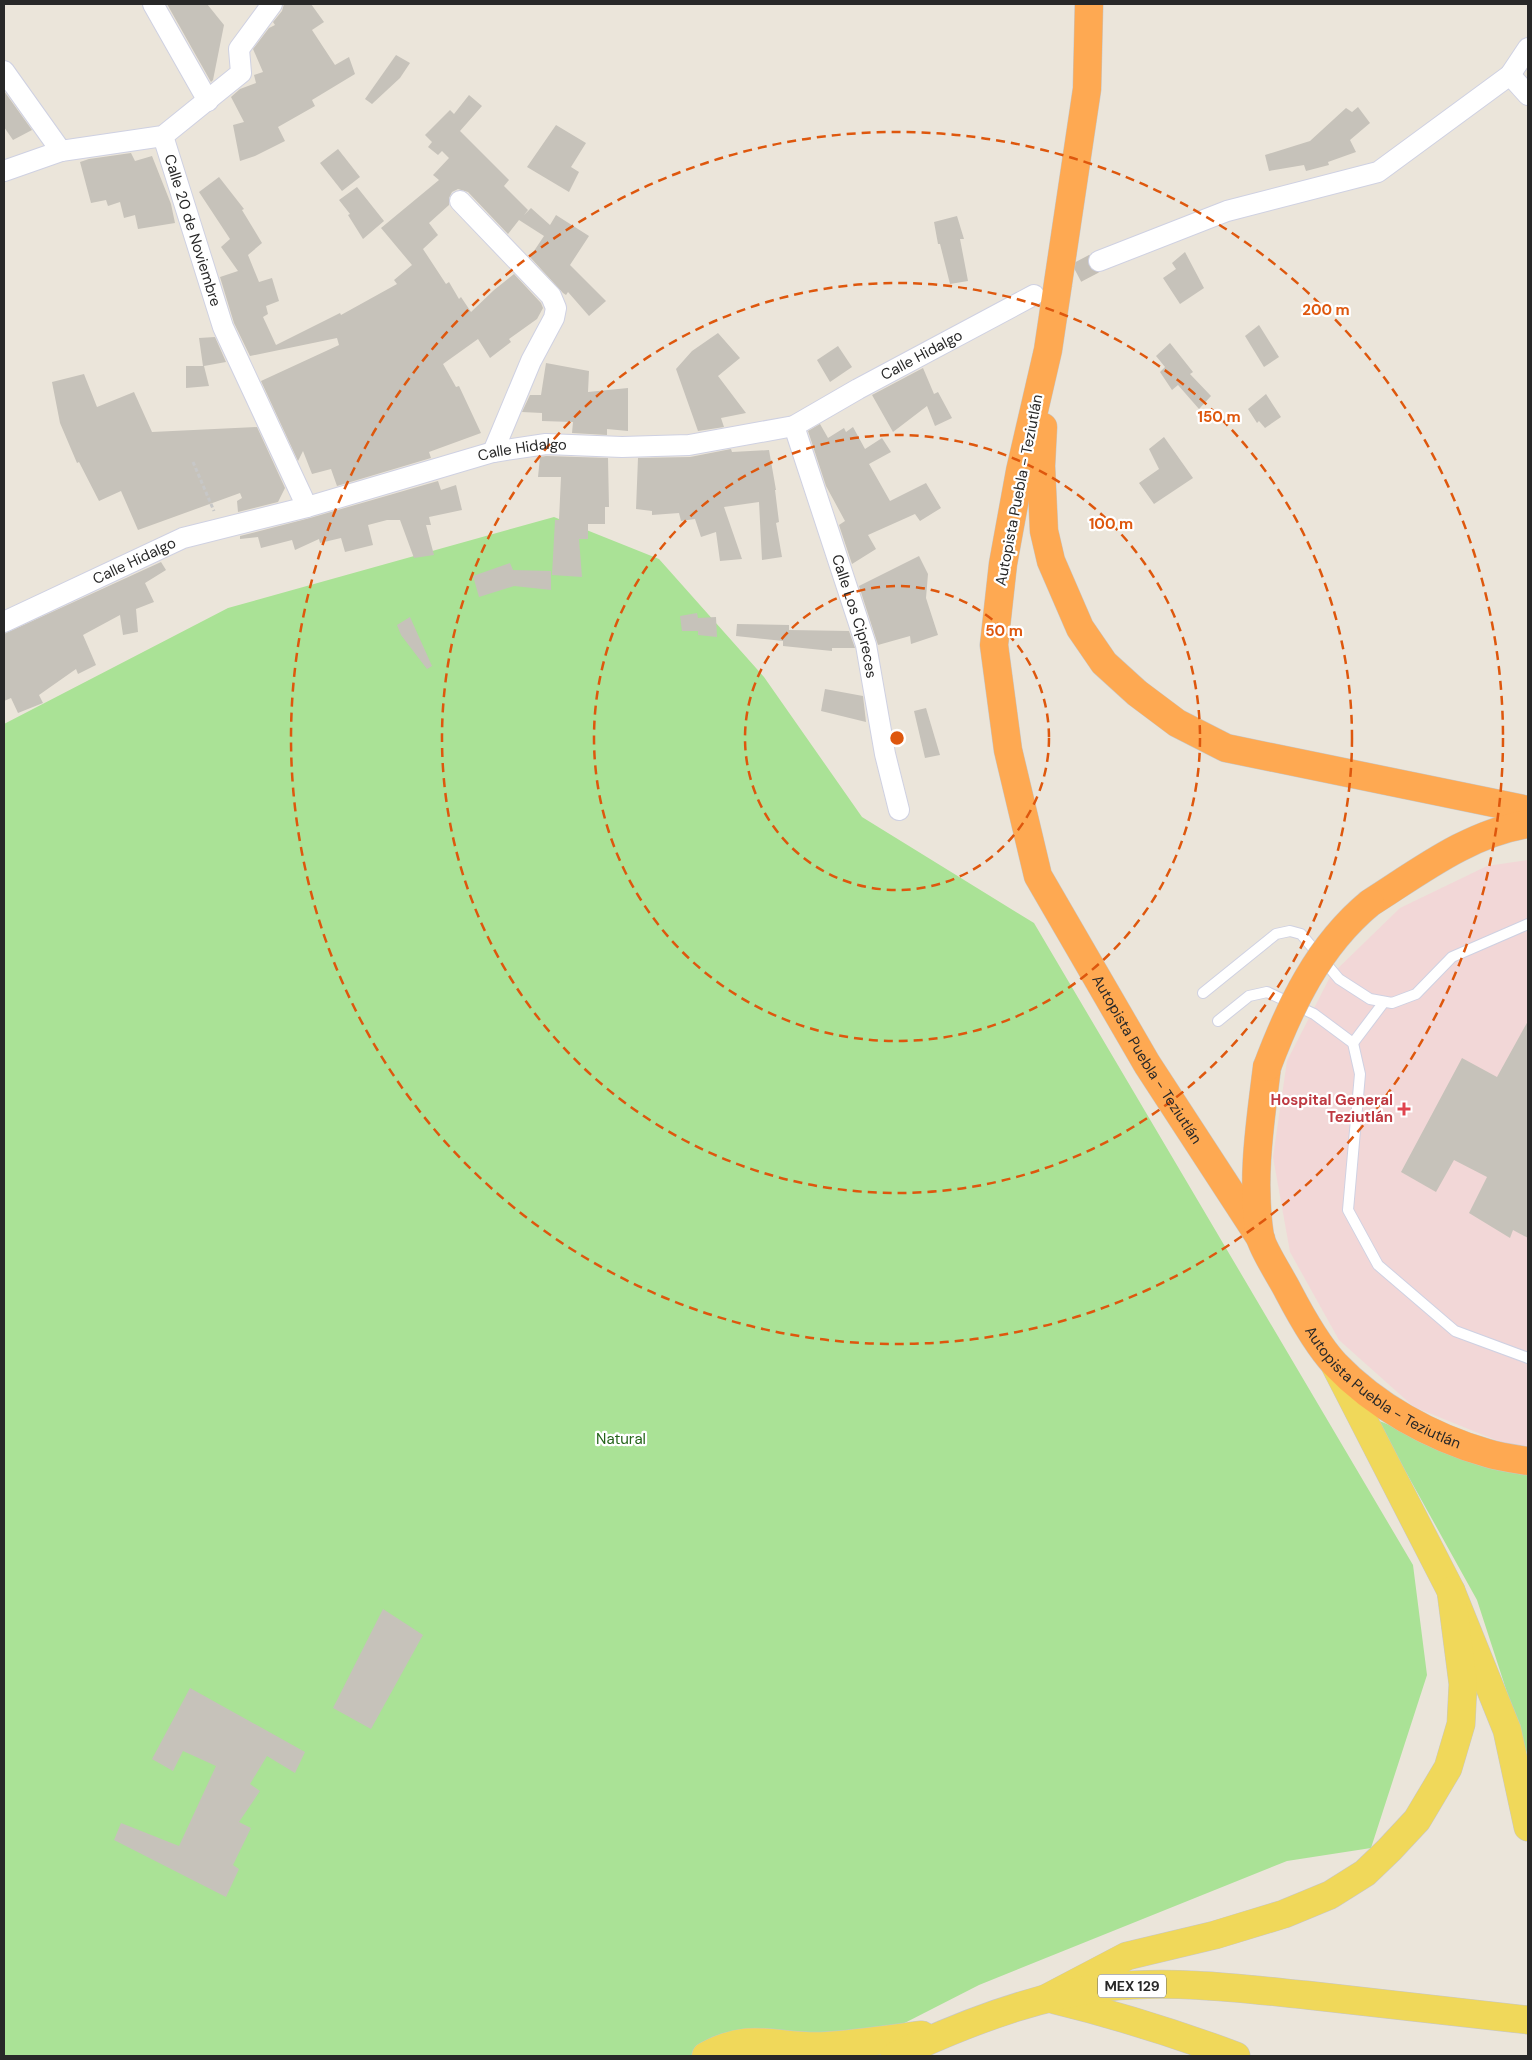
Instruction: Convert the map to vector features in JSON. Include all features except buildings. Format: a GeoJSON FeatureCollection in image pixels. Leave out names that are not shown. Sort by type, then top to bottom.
{"type":"FeatureCollection","features":[{"type":"Feature","properties":{"kind":"highway","name":"Autopista Puebla - Teziutlán"},"geometry":{"type":"LineString","coordinates":[[1088,4],[1087,89],[1048,350],[1010,521],[994,645],[1008,750],[1038,876],[1147,1064],[1261,1239],[1299,1312],[1334,1363],[1373,1398],[1402,1417],[1458,1443],[1488,1454],[1528,1461]]}},
{"type":"Feature","properties":{"kind":"highway","name":"Autopista Puebla - Teziutlán"},"geometry":{"type":"LineString","coordinates":[[1048,350],[1041,466],[1044,531],[1051,561],[1076,619],[1104,663],[1137,693],[1177,723],[1226,748],[1528,810]]}},
{"type":"Feature","properties":{"kind":"highway","name":"Autopista Puebla - Teziutlán"},"geometry":{"type":"LineString","coordinates":[[1261,1239],[1255,1190],[1256,1148],[1267,1067],[1288,1015],[1309,974],[1345,927],[1370,903],[1443,856],[1486,835],[1528,824]]}},
{"type":"Feature","properties":{"kind":"main road"},"geometry":{"type":"LineString","coordinates":[[1334,1363],[1451,1591],[1507,1730],[1528,1827]]}},
{"type":"Feature","properties":{"kind":"main road"},"geometry":{"type":"LineString","coordinates":[[1047,1998],[1127,1956],[1215,1935],[1284,1914],[1330,1895],[1365,1872],[1389,1850],[1417,1820],[1448,1768],[1461,1724],[1463,1684],[1451,1591]]}},
{"type":"Feature","properties":{"kind":"main road","name":"MEX 129"},"geometry":{"type":"LineString","coordinates":[[894,2056],[943,2032],[1047,1998],[1105,1988],[1164,1984],[1223,1986],[1528,2020]]}},
{"type":"Feature","properties":{"kind":"main road"},"geometry":{"type":"LineString","coordinates":[[1047,1998],[1108,2013],[1236,2056]]}},
{"type":"Feature","properties":{"kind":"main road"},"geometry":{"type":"LineString","coordinates":[[706,2056],[722,2048],[750,2041],[825,2046],[943,2032]]}},
{"type":"Feature","properties":{"kind":"main road"},"geometry":{"type":"LineString","coordinates":[[916,2056],[943,2032]]}},
{"type":"Feature","properties":{"kind":"street"},"geometry":{"type":"LineString","coordinates":[[153,4],[208,101]]}},
{"type":"Feature","properties":{"kind":"street"},"geometry":{"type":"LineString","coordinates":[[163,136],[241,73],[239,49],[272,4]]}},
{"type":"Feature","properties":{"kind":"street"},"geometry":{"type":"LineString","coordinates":[[1099,261],[1227,211],[1378,172],[1510,75],[1528,48]]}},
{"type":"Feature","properties":{"kind":"street"},"geometry":{"type":"LineString","coordinates":[[4,71],[61,151]]}},
{"type":"Feature","properties":{"kind":"street"},"geometry":{"type":"LineString","coordinates":[[1510,75],[1528,95]]}},
{"type":"Feature","properties":{"kind":"street","name":"Calle 20 de Noviembre"},"geometry":{"type":"LineString","coordinates":[[4,171],[61,151],[163,136],[223,327],[307,507]]}},
{"type":"Feature","properties":{"kind":"street"},"geometry":{"type":"LineString","coordinates":[[460,201],[551,296],[556,308],[554,318],[531,361],[493,452]]}},
{"type":"Feature","properties":{"kind":"street","name":"Calle Hidalgo"},"geometry":{"type":"LineString","coordinates":[[4,622],[182,538],[222,530],[307,507],[493,452],[546,444],[622,447],[689,445],[794,426],[858,389],[1034,295]]}},
{"type":"Feature","properties":{"kind":"street","name":"Calle Los Cipreces"},"geometry":{"type":"LineString","coordinates":[[794,426],[866,645],[884,754],[899,810]]}},
{"type":"Feature","properties":{"kind":"lane"},"geometry":{"type":"LineString","coordinates":[[1203,993],[1276,934],[1290,931],[1300,934],[1339,979],[1370,999],[1392,1003],[1416,994],[1452,956],[1528,924]]}},
{"type":"Feature","properties":{"kind":"lane"},"geometry":{"type":"LineString","coordinates":[[1218,1020],[1249,996],[1267,992],[1314,1014],[1353,1044],[1360,1074],[1348,1210],[1378,1265],[1455,1331],[1528,1358]]}},
{"type":"Feature","properties":{"kind":"lane"},"geometry":{"type":"LineString","coordinates":[[1353,1044],[1384,1002]]}},
{"type":"Feature","properties":{"kind":"path"},"geometry":{"type":"LineString","coordinates":[[192,462],[222,530]]}},
{"type":"Feature","properties":{"kind":"shaded area","name":"Hospital General Teziutlán"},"geometry":{"type":"Polygon","coordinates":[[[1528,860],[1528,1446],[1508,1445],[1414,1407],[1339,1340],[1290,1252],[1273,1157],[1287,1061],[1331,975],[1400,908],[1487,866],[1528,860]]]}},
{"type":"Feature","properties":{"kind":"green space","name":"Natural"},"geometry":{"type":"Polygon","coordinates":[[[554,517],[659,559],[764,677],[862,817],[1034,923],[1413,1565],[1427,1675],[1371,1848],[1287,1861],[979,1985],[840,2056],[4,2056],[4,724],[228,608],[554,517]]]}},
{"type":"Feature","properties":{"kind":"green space"},"geometry":{"type":"Polygon","coordinates":[[[1377,1420],[1481,1462],[1528,1466],[1528,1757],[1477,1600],[1377,1420]]]}},
{"type":"Feature","properties":{"kind":"tunnel"},"geometry":{"type":"LineString","coordinates":[[1050,287],[1099,261]]}},
{"type":"Feature","properties":{"kind":"place","name":"Hospital General Teziutlán"},"geometry":{"type":"Point","coordinates":[1404,1109]}}]}
